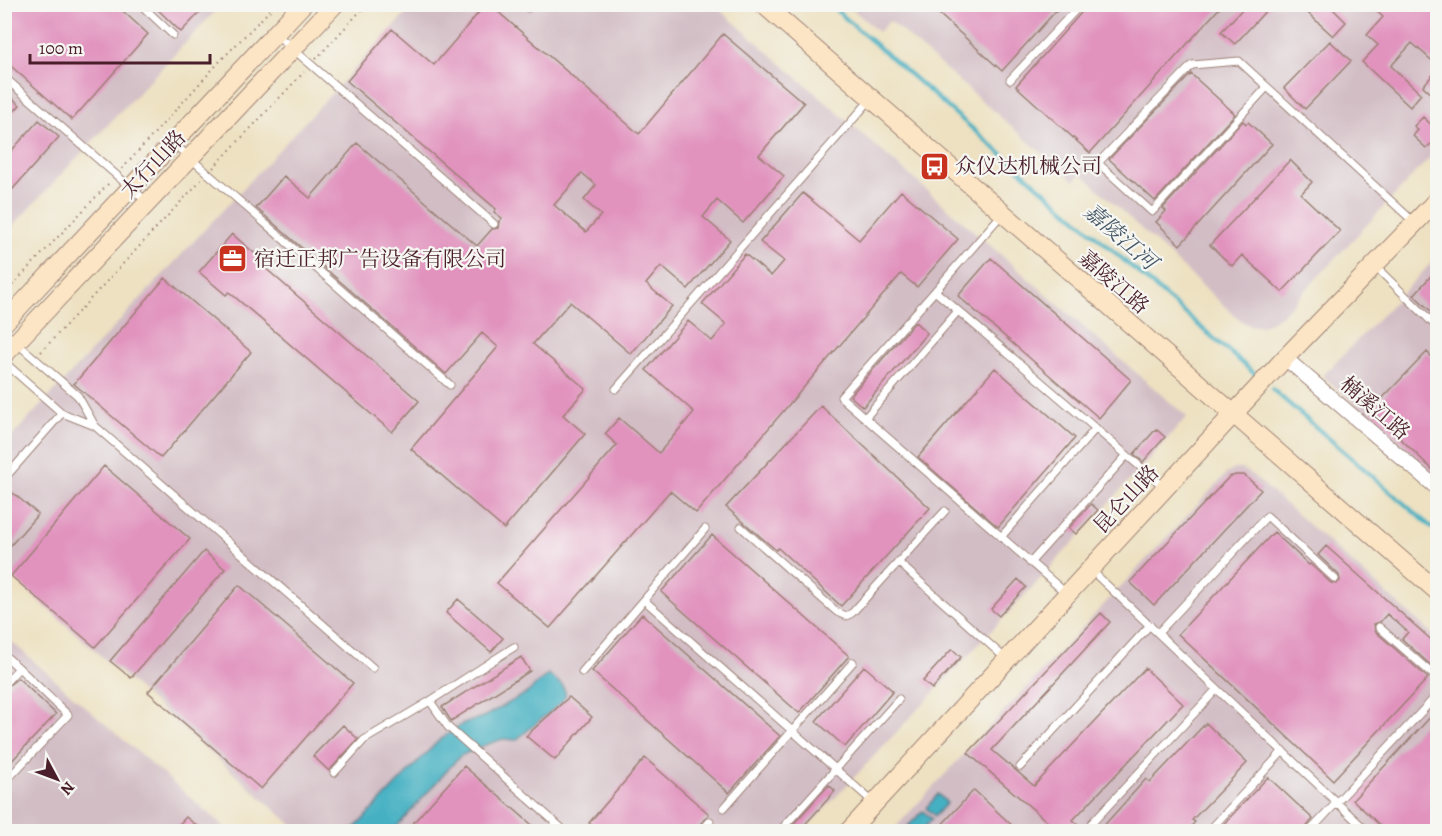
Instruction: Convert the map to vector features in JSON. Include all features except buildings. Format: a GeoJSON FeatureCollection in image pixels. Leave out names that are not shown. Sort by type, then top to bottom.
{"type":"FeatureCollection","features":[{"type":"Feature","properties":{"kind":"street","name":"太行山路"},"geometry":{"type":"LineString","coordinates":[[4,324],[303,4]]}},
{"type":"Feature","properties":{"kind":"street","name":"太行山路"},"geometry":{"type":"LineString","coordinates":[[9,343],[148,203],[335,4]]}},
{"type":"Feature","properties":{"kind":"street","name":"嘉陵江路"},"geometry":{"type":"LineString","coordinates":[[763,4],[1437,592]]}},
{"type":"Feature","properties":{"kind":"street","name":"昆仑山路"},"geometry":{"type":"LineString","coordinates":[[848,831],[1285,358],[1437,199]]}},
{"type":"Feature","properties":{"kind":"street","name":"楠溪江路"},"geometry":{"type":"LineString","coordinates":[[1285,358],[1437,489]]}},
{"type":"Feature","properties":{"kind":"lane"},"geometry":{"type":"LineString","coordinates":[[140,4],[173,35]]}},
{"type":"Feature","properties":{"kind":"lane"},"geometry":{"type":"LineString","coordinates":[[1010,80],[1081,4]]}},
{"type":"Feature","properties":{"kind":"lane"},"geometry":{"type":"LineString","coordinates":[[275,34],[494,224]]}},
{"type":"Feature","properties":{"kind":"lane"},"geometry":{"type":"LineString","coordinates":[[1267,87],[1152,212],[1098,164],[1192,64],[1239,61],[1415,223]]}},
{"type":"Feature","properties":{"kind":"lane"},"geometry":{"type":"LineString","coordinates":[[4,77],[148,203]]}},
{"type":"Feature","properties":{"kind":"lane"},"geometry":{"type":"LineString","coordinates":[[616,389],[871,99]]}},
{"type":"Feature","properties":{"kind":"lane"},"geometry":{"type":"LineString","coordinates":[[173,143],[450,385]]}},
{"type":"Feature","properties":{"kind":"lane"},"geometry":{"type":"LineString","coordinates":[[1002,214],[841,397],[1067,595]]}},
{"type":"Feature","properties":{"kind":"lane"},"geometry":{"type":"LineString","coordinates":[[1374,265],[1437,328]]}},
{"type":"Feature","properties":{"kind":"lane"},"geometry":{"type":"LineString","coordinates":[[935,291],[1166,489]]}},
{"type":"Feature","properties":{"kind":"lane"},"geometry":{"type":"LineString","coordinates":[[865,418],[958,311]]}},
{"type":"Feature","properties":{"kind":"lane"},"geometry":{"type":"LineString","coordinates":[[9,343],[35,359],[78,396],[95,426]]}},
{"type":"Feature","properties":{"kind":"lane"},"geometry":{"type":"LineString","coordinates":[[4,362],[62,412],[95,426],[373,668]]}},
{"type":"Feature","properties":{"kind":"lane"},"geometry":{"type":"LineString","coordinates":[[4,479],[62,412]]}},
{"type":"Feature","properties":{"kind":"lane"},"geometry":{"type":"LineString","coordinates":[[1001,537],[1096,428]]}},
{"type":"Feature","properties":{"kind":"lane"},"geometry":{"type":"LineString","coordinates":[[1030,563],[1127,455]]}},
{"type":"Feature","properties":{"kind":"lane"},"geometry":{"type":"LineString","coordinates":[[741,527],[837,612],[846,616],[852,613],[945,511]]}},
{"type":"Feature","properties":{"kind":"lane"},"geometry":{"type":"LineString","coordinates":[[1158,633],[1267,516],[1335,579]]}},
{"type":"Feature","properties":{"kind":"lane"},"geometry":{"type":"LineString","coordinates":[[582,672],[705,529]]}},
{"type":"Feature","properties":{"kind":"lane"},"geometry":{"type":"LineString","coordinates":[[898,562],[1007,660]]}},
{"type":"Feature","properties":{"kind":"lane"},"geometry":{"type":"LineString","coordinates":[[1091,570],[1368,831]]}},
{"type":"Feature","properties":{"kind":"lane"},"geometry":{"type":"LineString","coordinates":[[644,600],[874,803]]}},
{"type":"Feature","properties":{"kind":"lane"},"geometry":{"type":"LineString","coordinates":[[1020,767],[1150,625]]}},
{"type":"Feature","properties":{"kind":"lane"},"geometry":{"type":"LineString","coordinates":[[1380,627],[1437,679]]}},
{"type":"Feature","properties":{"kind":"lane"},"geometry":{"type":"LineString","coordinates":[[334,773],[364,740],[514,647]]}},
{"type":"Feature","properties":{"kind":"lane"},"geometry":{"type":"LineString","coordinates":[[4,655],[68,715],[4,783]]}},
{"type":"Feature","properties":{"kind":"lane"},"geometry":{"type":"LineString","coordinates":[[724,808],[853,662]]}},
{"type":"Feature","properties":{"kind":"lane"},"geometry":{"type":"LineString","coordinates":[[4,684],[19,668]]}},
{"type":"Feature","properties":{"kind":"lane"},"geometry":{"type":"LineString","coordinates":[[1091,824],[1217,689]]}},
{"type":"Feature","properties":{"kind":"lane"},"geometry":{"type":"LineString","coordinates":[[1309,831],[1437,694]]}},
{"type":"Feature","properties":{"kind":"lane"},"geometry":{"type":"LineString","coordinates":[[779,831],[899,699]]}},
{"type":"Feature","properties":{"kind":"lane"},"geometry":{"type":"LineString","coordinates":[[430,700],[448,727],[567,831]]}},
{"type":"Feature","properties":{"kind":"lane"},"geometry":{"type":"LineString","coordinates":[[1208,831],[1283,751]]}},
{"type":"Feature","properties":{"kind":"lane"},"geometry":{"type":"LineString","coordinates":[[700,831],[710,821]]}},
{"type":"Feature","properties":{"kind":"path"},"geometry":{"type":"LineString","coordinates":[[4,294],[117,175],[221,60],[276,4]]}},
{"type":"Feature","properties":{"kind":"path"},"geometry":{"type":"LineString","coordinates":[[35,359],[367,4]]}},
{"type":"Feature","properties":{"kind":"path"},"geometry":{"type":"LineString","coordinates":[[4,391],[20,375]]}},
{"type":"Feature","properties":{"kind":"shaded area"},"geometry":{"type":"Polygon","coordinates":[[[415,4],[714,5],[1187,417],[1040,579],[803,832],[299,831],[5,571],[4,445],[415,4]]]}},
{"type":"Feature","properties":{"kind":"shaded area"},"geometry":{"type":"Polygon","coordinates":[[[5,5],[221,5],[5,234],[5,5]]]}},
{"type":"Feature","properties":{"kind":"shaded area"},"geometry":{"type":"Polygon","coordinates":[[[848,5],[1437,5],[1437,150],[1283,314],[1261,326],[1254,326],[1235,316],[1081,173],[1074,181],[890,21],[878,32],[848,5]]]}},
{"type":"Feature","properties":{"kind":"shaded area"},"geometry":{"type":"Polygon","coordinates":[[[1437,257],[1437,478],[1323,376],[1437,257]]]}},
{"type":"Feature","properties":{"kind":"shaded area"},"geometry":{"type":"Polygon","coordinates":[[[1235,469],[1242,469],[1250,473],[1437,638],[1437,831],[891,832],[1226,474],[1235,469]]]}},
{"type":"Feature","properties":{"kind":"shaded area"},"geometry":{"type":"Polygon","coordinates":[[[4,635],[90,711],[229,831],[5,831],[4,635]]]}},
{"type":"Feature","properties":{"kind":"water"},"geometry":{"type":"Polygon","coordinates":[[[548,674],[562,685],[566,694],[562,702],[516,740],[503,739],[460,756],[393,831],[351,832],[438,741],[461,725],[485,716],[527,693],[548,674]]]}},
{"type":"Feature","properties":{"kind":"water"},"geometry":{"type":"Polygon","coordinates":[[[938,794],[947,803],[935,816],[926,808],[938,794]]]}},
{"type":"Feature","properties":{"kind":"water"},"geometry":{"type":"Polygon","coordinates":[[[923,811],[932,819],[921,831],[903,831],[923,811]]]}},
{"type":"Feature","properties":{"kind":"waterway","name":"嘉陵江河"},"geometry":{"type":"LineString","coordinates":[[829,4],[1256,375]]}},
{"type":"Feature","properties":{"kind":"waterway","name":"嘉陵江河"},"geometry":{"type":"LineString","coordinates":[[1272,389],[1438,533]]}},
{"type":"Feature","properties":{"kind":"place","name":"众仪达机械公司"},"geometry":{"type":"Point","coordinates":[934,166]}},
{"type":"Feature","properties":{"kind":"place","name":"宿迁正邦广告设备有限公司"},"geometry":{"type":"Point","coordinates":[233,259]}}]}
